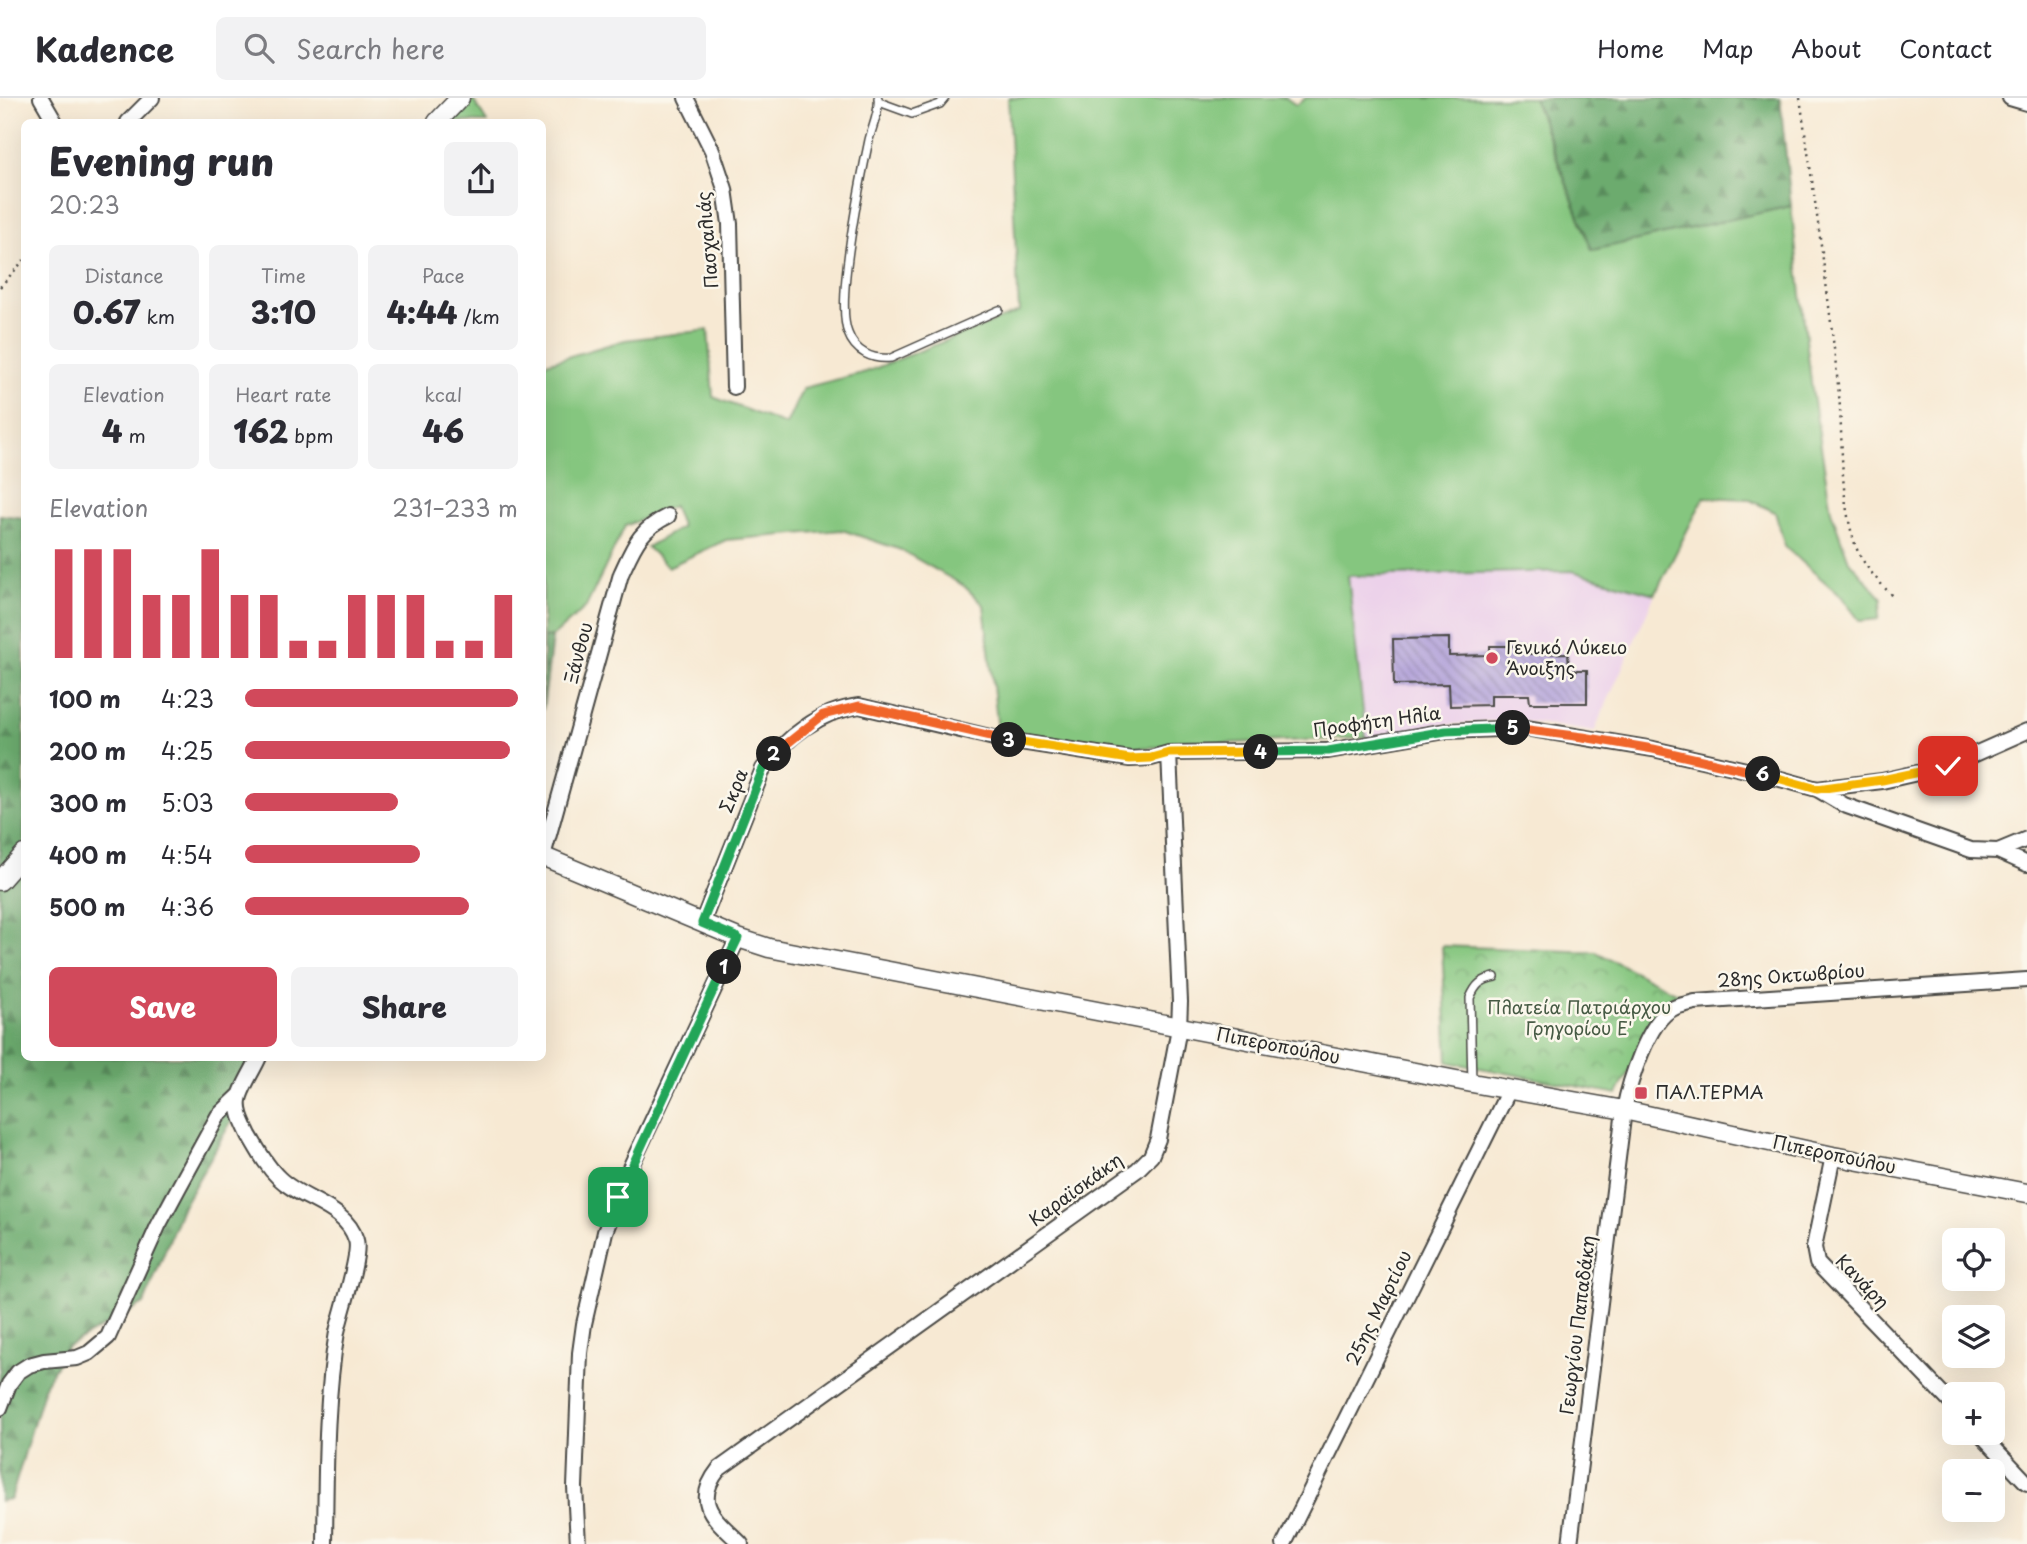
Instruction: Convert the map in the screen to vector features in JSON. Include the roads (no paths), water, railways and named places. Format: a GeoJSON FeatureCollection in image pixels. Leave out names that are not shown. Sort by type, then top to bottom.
{"type":"FeatureCollection","features":[{"type":"Feature","properties":{"kind":"street"},"geometry":{"type":"LineString","coordinates":[[41,98],[53,119]]}},
{"type":"Feature","properties":{"kind":"street"},"geometry":{"type":"LineString","coordinates":[[131,119],[152,98]]}},
{"type":"Feature","properties":{"kind":"street"},"geometry":{"type":"LineString","coordinates":[[440,119],[460,98]]}},
{"type":"Feature","properties":{"kind":"street","name":"Πασχαλιάς"},"geometry":{"type":"LineString","coordinates":[[686,98],[712,150],[725,189],[730,225],[734,387]]}},
{"type":"Feature","properties":{"kind":"street"},"geometry":{"type":"LineString","coordinates":[[2010,98],[2027,103]]}},
{"type":"Feature","properties":{"kind":"street","name":"Ξάνθου"},"geometry":{"type":"LineString","coordinates":[[546,845],[621,573],[639,537],[652,524],[667,516]]}},
{"type":"Feature","properties":{"kind":"street","name":"Προφήτη Ηλία"},"geometry":{"type":"LineString","coordinates":[[844,708],[859,706],[993,738],[1130,759],[1151,758],[1169,753],[1328,751],[1446,731],[1526,728],[1653,749],[1755,772],[1817,789],[1844,805],[1971,850],[1998,851],[2027,839]]}},
{"type":"Feature","properties":{"kind":"street","name":"Σκρα"},"geometry":{"type":"LineString","coordinates":[[702,923],[763,769],[775,752],[823,715],[844,708]]}},
{"type":"Feature","properties":{"kind":"street"},"geometry":{"type":"LineString","coordinates":[[1817,789],[1882,780],[1948,766],[2027,731]]}},
{"type":"Feature","properties":{"kind":"street","name":"Καραϊσκάκη"},"geometry":{"type":"LineString","coordinates":[[741,1544],[713,1516],[706,1500],[708,1482],[719,1469],[1137,1170],[1151,1156],[1158,1139],[1178,1028],[1180,1002],[1169,753]]}},
{"type":"Feature","properties":{"kind":"street"},"geometry":{"type":"LineString","coordinates":[[1998,851],[2027,864]]}},
{"type":"Feature","properties":{"kind":"street","name":"Πιπεροπούλου"},"geometry":{"type":"LineString","coordinates":[[546,857],[738,938],[769,948],[1178,1028],[1624,1110],[1833,1156],[2027,1193]]}},
{"type":"Feature","properties":{"kind":"street"},"geometry":{"type":"LineString","coordinates":[[0,881],[21,858]]}},
{"type":"Feature","properties":{"kind":"street"},"geometry":{"type":"LineString","coordinates":[[578,1544],[575,1487],[580,1353],[605,1232],[634,1159],[738,938]]}},
{"type":"Feature","properties":{"kind":"street","name":"28ης Οκτωβρίου"},"geometry":{"type":"LineString","coordinates":[[1624,1110],[1632,1078],[1644,1048],[1661,1019],[1672,1008],[1695,1002],[2027,980]]}},
{"type":"Feature","properties":{"kind":"street"},"geometry":{"type":"LineString","coordinates":[[0,1408],[9,1384],[18,1372],[29,1365],[77,1358],[89,1353],[108,1337],[179,1187],[218,1116],[239,1096],[257,1061]]}},
{"type":"Feature","properties":{"kind":"street","name":"25ης Μαρτίου"},"geometry":{"type":"LineString","coordinates":[[1284,1544],[1509,1090]]}},
{"type":"Feature","properties":{"kind":"street"},"geometry":{"type":"LineString","coordinates":[[239,1096],[240,1115],[271,1169],[280,1180],[338,1215],[352,1229],[358,1243],[336,1337],[327,1439],[325,1544]]}},
{"type":"Feature","properties":{"kind":"street","name":"Γεωργίου Παπαδάκη"},"geometry":{"type":"LineString","coordinates":[[1570,1544],[1624,1110]]}},
{"type":"Feature","properties":{"kind":"street","name":"Κανάρη"},"geometry":{"type":"LineString","coordinates":[[1833,1156],[1814,1247],[1817,1263],[1942,1393]]}},
{"type":"Feature","properties":{"kind":"street"},"geometry":{"type":"LineString","coordinates":[[1991,1445],[2027,1483]]}},
{"type":"Feature","properties":{"kind":"lane"},"geometry":{"type":"LineString","coordinates":[[945,98],[940,104],[912,114],[878,100],[848,267],[845,324],[850,339],[866,354],[891,358],[999,310]]}},
{"type":"Feature","properties":{"kind":"lane"},"geometry":{"type":"LineString","coordinates":[[1472,1083],[1470,998],[1475,985],[1495,976]]}},
{"type":"Feature","properties":{"kind":"place","name":"Γενικό Λύκειο Άνοιξης"},"geometry":{"type":"Point","coordinates":[1492,658]}},
{"type":"Feature","properties":{"kind":"place","name":"ΠΑΛ.ΤΕΡΜΑ"},"geometry":{"type":"Point","coordinates":[1641,1093]}},
{"type":"Feature","properties":{"kind":"park label","name":"Πλατεία Πατριάρχου Γρηγορίου Ε'"},"geometry":{"type":"Point","coordinates":[1579,1018]}}]}
